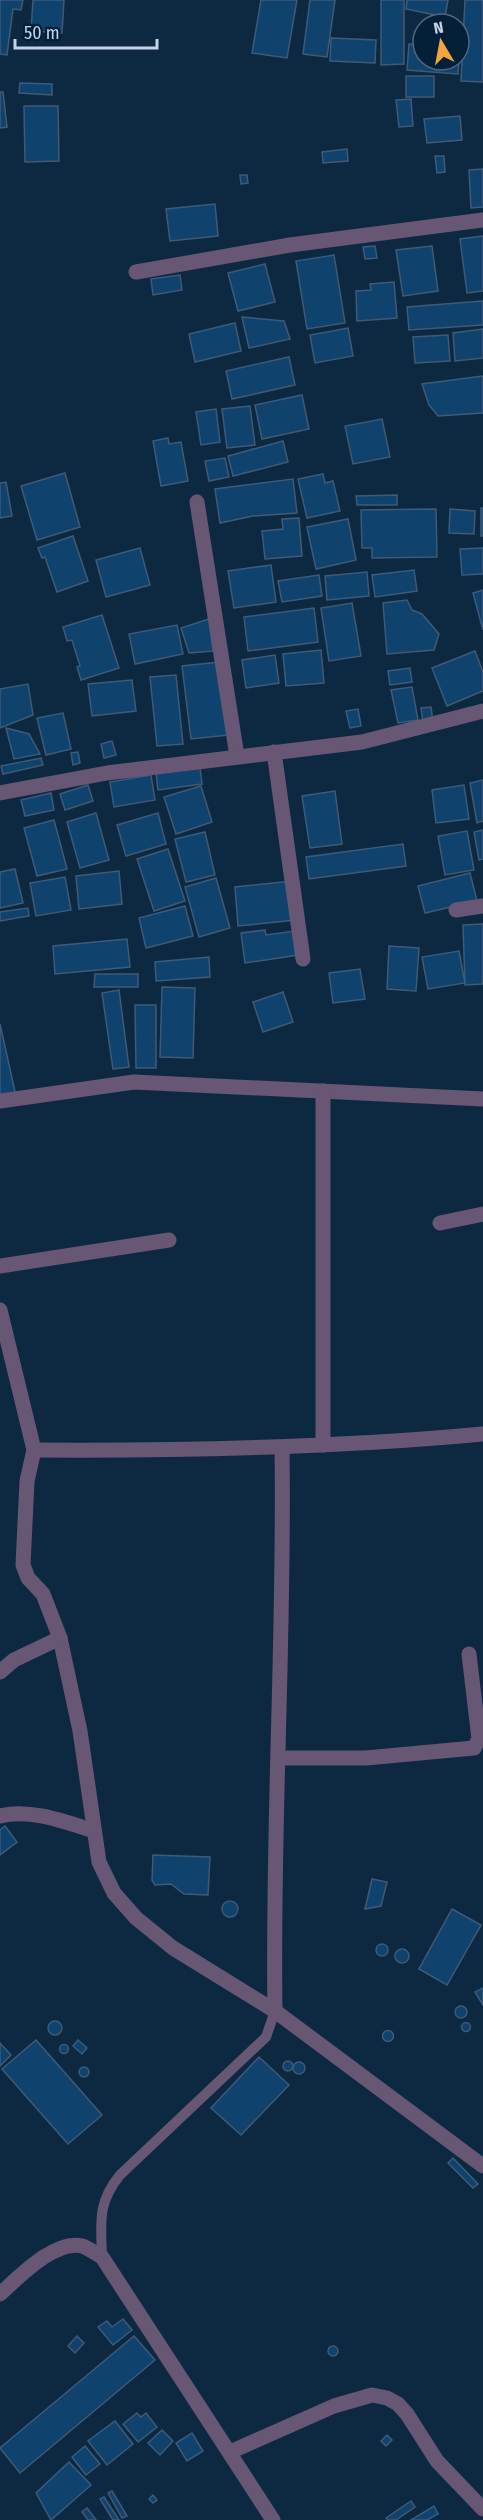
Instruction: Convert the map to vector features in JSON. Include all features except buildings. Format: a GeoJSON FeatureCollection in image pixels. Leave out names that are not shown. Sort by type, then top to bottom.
{"type":"FeatureCollection","features":[{"type":"Feature","properties":{"kind":"street"},"geometry":{"type":"LineString","coordinates":[[136,272],[290,245],[483,220]]}},
{"type":"Feature","properties":{"kind":"street"},"geometry":{"type":"LineString","coordinates":[[197,502],[237,756]]}},
{"type":"Feature","properties":{"kind":"street"},"geometry":{"type":"LineString","coordinates":[[0,793],[107,773],[362,742],[483,711]]}},
{"type":"Feature","properties":{"kind":"street"},"geometry":{"type":"LineString","coordinates":[[274,752],[303,959]]}},
{"type":"Feature","properties":{"kind":"street"},"geometry":{"type":"LineString","coordinates":[[456,910],[483,906]]}},
{"type":"Feature","properties":{"kind":"street"},"geometry":{"type":"LineString","coordinates":[[0,1101],[134,1082],[483,1099]]}},
{"type":"Feature","properties":{"kind":"street"},"geometry":{"type":"LineString","coordinates":[[323,1092],[323,1445]]}},
{"type":"Feature","properties":{"kind":"street"},"geometry":{"type":"LineString","coordinates":[[440,1222],[483,1214]]}},
{"type":"Feature","properties":{"kind":"street"},"geometry":{"type":"LineString","coordinates":[[0,1266],[169,1240]]}},
{"type":"Feature","properties":{"kind":"street"},"geometry":{"type":"LineString","coordinates":[[0,1310],[34,1450],[27,1481],[23,1565],[28,1578],[43,1594],[60,1638],[80,1731],[99,1862],[114,1893],[136,1918],[173,1948],[275,2011],[483,2166]]}},
{"type":"Feature","properties":{"kind":"street"},"geometry":{"type":"LineString","coordinates":[[34,1450],[162,1451],[282,1448],[483,1434]]}},
{"type":"Feature","properties":{"kind":"street"},"geometry":{"type":"LineString","coordinates":[[275,2011],[274,1926],[283,1552],[282,1448]]}},
{"type":"Feature","properties":{"kind":"street"},"geometry":{"type":"LineString","coordinates":[[0,1672],[14,1660],[60,1638]]}},
{"type":"Feature","properties":{"kind":"street"},"geometry":{"type":"LineString","coordinates":[[279,1758],[366,1758],[474,1748],[479,1739],[470,1654]]}},
{"type":"Feature","properties":{"kind":"street"},"geometry":{"type":"LineString","coordinates":[[0,1816],[11,1813],[33,1816],[67,1822],[94,1831]]}},
{"type":"Feature","properties":{"kind":"street"},"geometry":{"type":"LineString","coordinates":[[0,2294],[47,2254],[64,2247],[81,2245],[102,2257],[273,2520]]}},
{"type":"Feature","properties":{"kind":"street"},"geometry":{"type":"LineString","coordinates":[[230,2452],[334,2406],[372,2395],[387,2398],[398,2404],[407,2414],[443,2468],[483,2509]]}},
{"type":"Feature","properties":{"kind":"lane"},"geometry":{"type":"LineString","coordinates":[[102,2257],[101,2214],[107,2191],[120,2175],[266,2037],[275,2011]]}}]}
